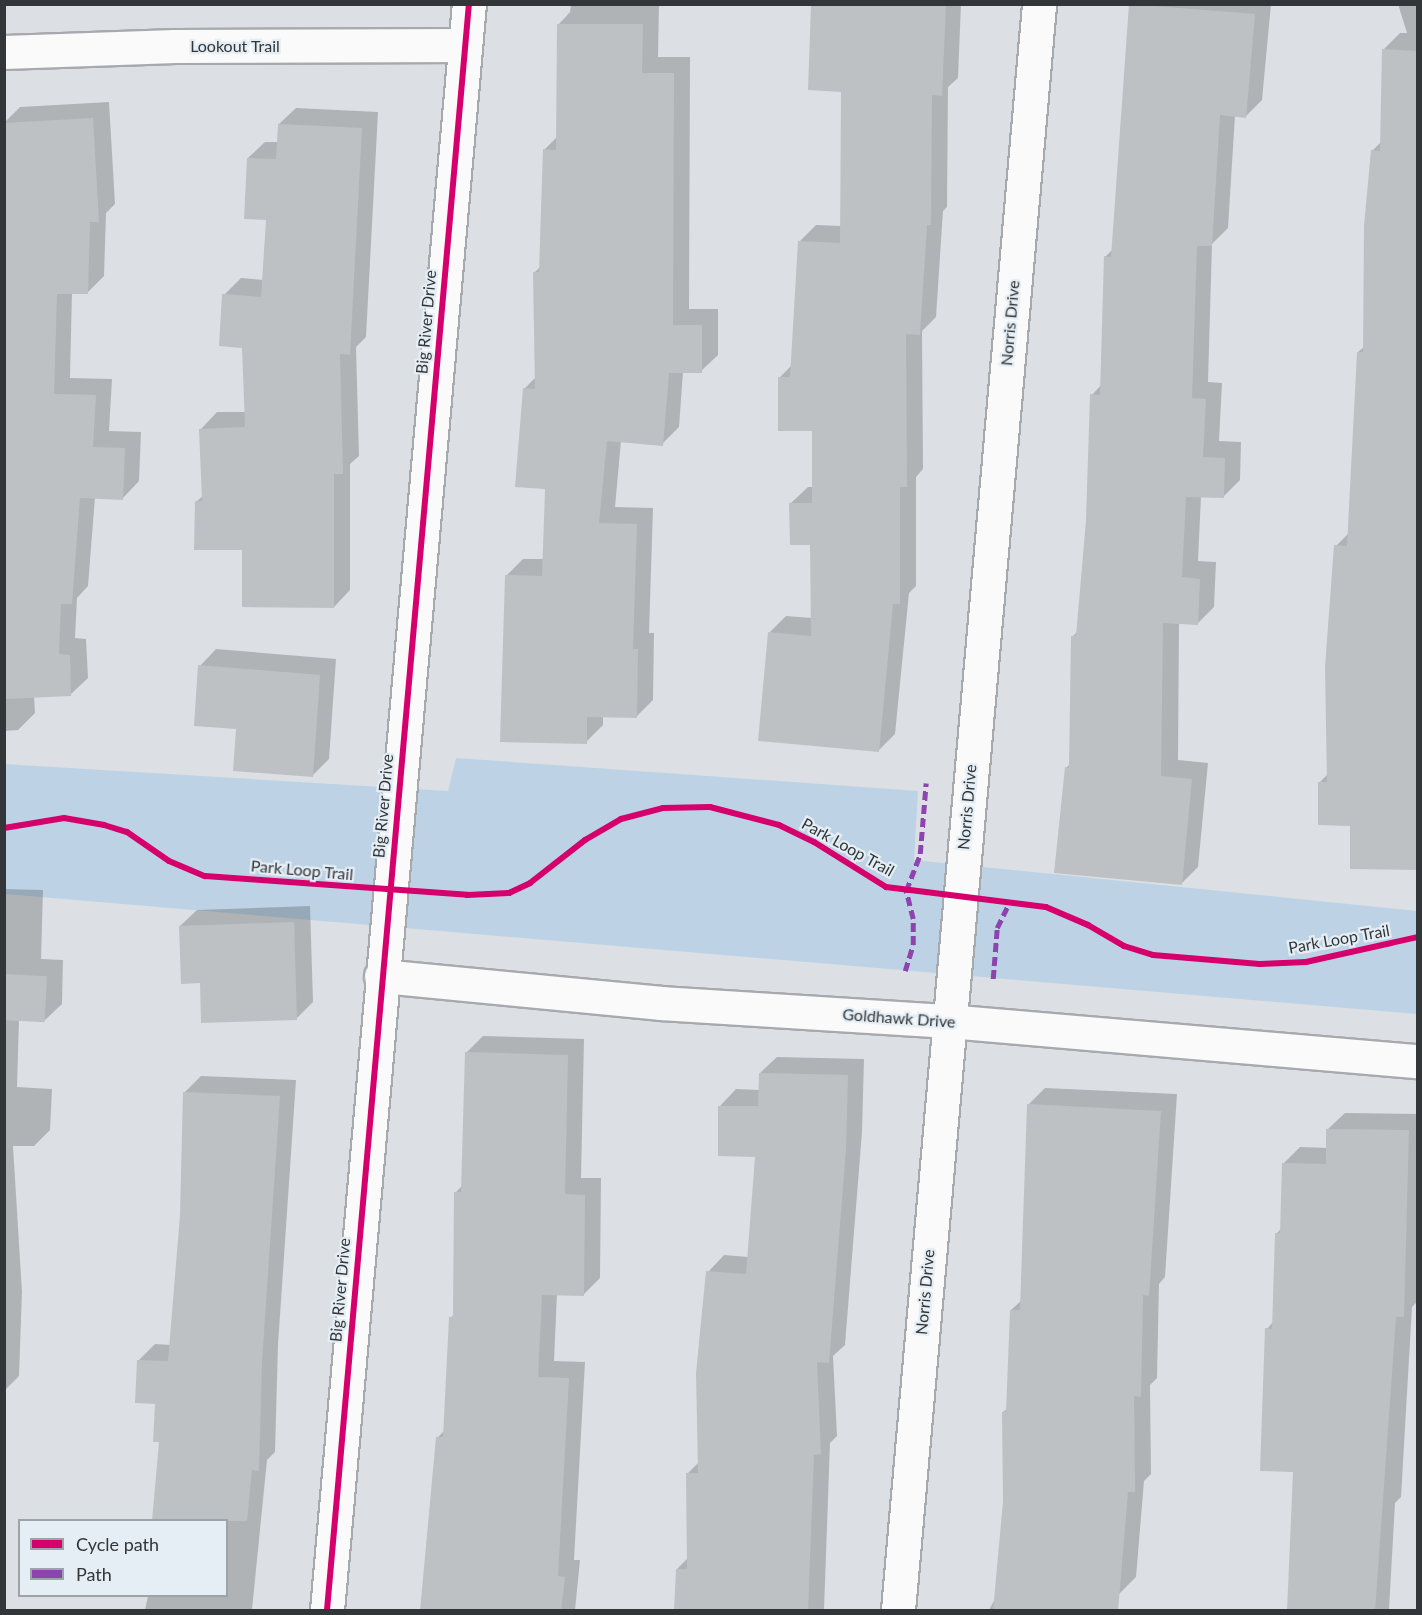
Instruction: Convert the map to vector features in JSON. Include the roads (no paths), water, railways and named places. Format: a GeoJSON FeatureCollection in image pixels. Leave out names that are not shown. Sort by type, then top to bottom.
{"type":"FeatureCollection","features":[{"type":"Feature","properties":{"kind":"street","name":"Big River Drive"},"geometry":{"type":"LineString","coordinates":[[327,1611],[468,4]]}},
{"type":"Feature","properties":{"kind":"street","name":"Norris Drive"},"geometry":{"type":"LineString","coordinates":[[898,1611],[1039,4]]}},
{"type":"Feature","properties":{"kind":"street","name":"Lookout Trail"},"geometry":{"type":"LineString","coordinates":[[4,52],[175,46],[465,45]]}},
{"type":"Feature","properties":{"kind":"street","name":"Goldhawk Drive"},"geometry":{"type":"LineString","coordinates":[[381,976],[661,1003],[948,1021],[1418,1061]]}}]}
